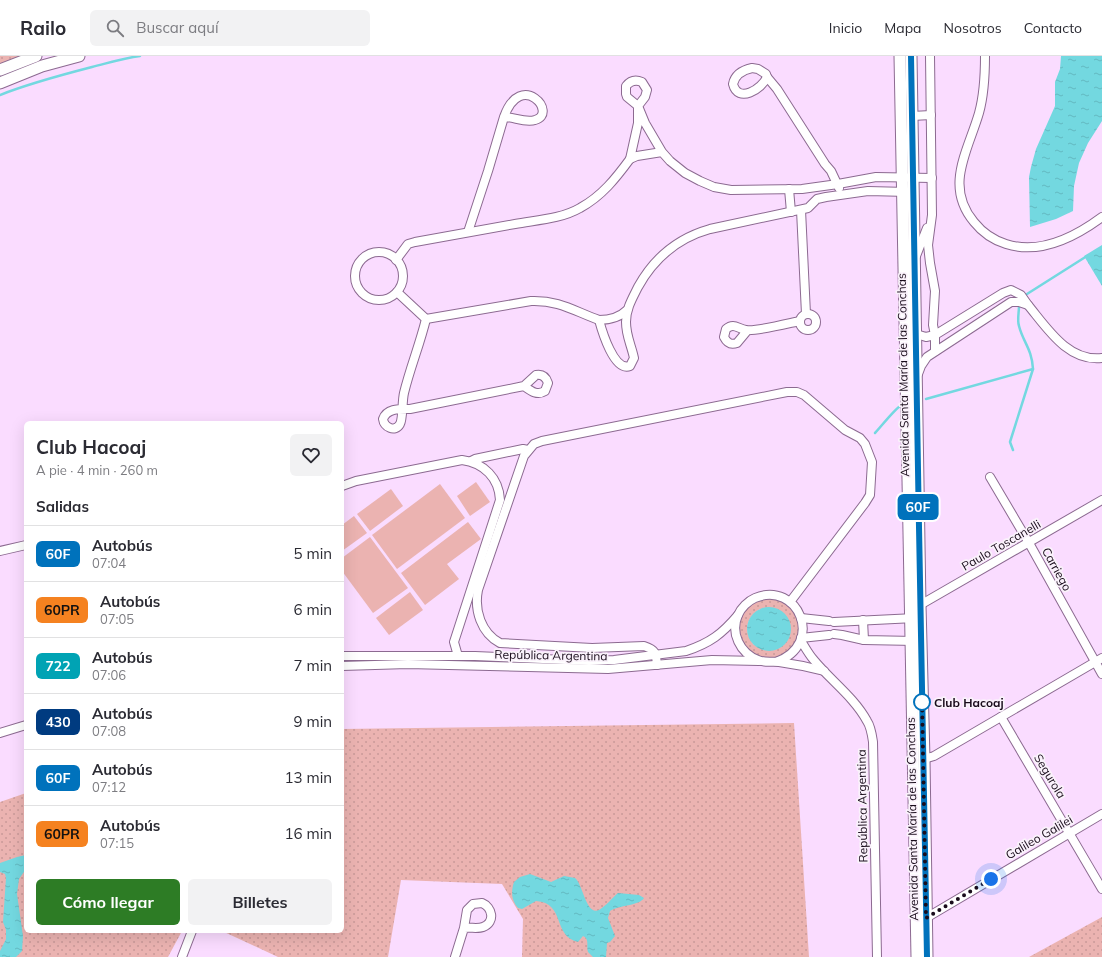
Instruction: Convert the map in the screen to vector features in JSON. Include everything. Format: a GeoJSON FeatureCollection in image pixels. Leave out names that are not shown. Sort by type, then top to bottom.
{"type":"FeatureCollection","features":[{"type":"Feature","properties":{"kind":"main road"},"geometry":{"type":"LineString","coordinates":[[0,70],[36,56]]}},
{"type":"Feature","properties":{"kind":"main road"},"geometry":{"type":"LineString","coordinates":[[0,82],[42,66],[79,56]]}},
{"type":"Feature","properties":{"kind":"main road","name":"Avenida Santa María de las Conchas"},"geometry":{"type":"LineString","coordinates":[[900,56],[908,177]]}},
{"type":"Feature","properties":{"kind":"main road","name":"Avenida Santa María de las Conchas"},"geometry":{"type":"LineString","coordinates":[[911,56],[912,116],[908,192],[916,641],[917,957]]}},
{"type":"Feature","properties":{"kind":"main road","name":"Avenida Santa María de las Conchas"},"geometry":{"type":"LineString","coordinates":[[908,192],[914,262],[916,334],[915,612]]}},
{"type":"Feature","properties":{"kind":"main road","name":"Avenida Santa María de las Conchas"},"geometry":{"type":"LineString","coordinates":[[916,641],[924,759],[927,957]]}},
{"type":"Feature","properties":{"kind":"street"},"geometry":{"type":"LineString","coordinates":[[930,56],[932,215],[928,245],[935,291],[933,325],[935,335],[935,351]]}},
{"type":"Feature","properties":{"kind":"street"},"geometry":{"type":"LineString","coordinates":[[985,56],[982,101],[959,174],[959,191],[965,209],[971,219],[978,227],[994,239],[1012,246],[1030,248],[1048,245],[1065,238],[1085,229],[1102,217]]}},
{"type":"Feature","properties":{"kind":"street"},"geometry":{"type":"LineString","coordinates":[[767,77],[777,89],[831,171],[838,184],[841,194]]}},
{"type":"Feature","properties":{"kind":"street"},"geometry":{"type":"LineString","coordinates":[[468,232],[488,171],[504,117],[507,109],[522,95],[533,96],[538,99],[542,105],[541,116],[534,121],[504,117]]}},
{"type":"Feature","properties":{"kind":"street"},"geometry":{"type":"LineString","coordinates":[[396,260],[408,244],[562,215],[572,212],[592,201],[610,185],[630,159],[638,123],[638,106],[645,123],[662,152],[670,161],[685,173],[714,187],[730,190],[789,189],[838,184],[876,177],[932,178]]}},
{"type":"Feature","properties":{"kind":"street"},"geometry":{"type":"LineString","coordinates":[[912,116],[931,115]]}},
{"type":"Feature","properties":{"kind":"street"},"geometry":{"type":"LineString","coordinates":[[630,159],[637,156],[662,152]]}},
{"type":"Feature","properties":{"kind":"street"},"geometry":{"type":"LineString","coordinates":[[815,187],[817,199]]}},
{"type":"Feature","properties":{"kind":"street"},"geometry":{"type":"LineString","coordinates":[[789,189],[790,212]]}},
{"type":"Feature","properties":{"kind":"street"},"geometry":{"type":"LineString","coordinates":[[426,319],[510,304],[546,301],[557,303],[599,320],[605,320],[622,315],[627,310],[640,284],[651,267],[664,253],[680,242],[704,231],[801,210],[808,208],[817,199],[841,194],[868,191],[908,192]]}},
{"type":"Feature","properties":{"kind":"street"},"geometry":{"type":"LineString","coordinates":[[747,331],[803,317],[801,210]]}},
{"type":"Feature","properties":{"kind":"street"},"geometry":{"type":"LineString","coordinates":[[914,262],[932,215]]}},
{"type":"Feature","properties":{"kind":"street"},"geometry":{"type":"LineString","coordinates":[[377,253],[384,253],[396,260],[402,272],[401,286],[397,292],[392,297],[385,300],[371,299],[365,296],[356,284],[356,270],[359,263],[370,254],[377,253]]}},
{"type":"Feature","properties":{"kind":"street"},"geometry":{"type":"LineString","coordinates":[[916,334],[926,337],[935,335],[1003,292],[1011,290],[1021,295],[1057,340],[1079,356],[1093,359],[1102,358]]}},
{"type":"Feature","properties":{"kind":"street"},"geometry":{"type":"LineString","coordinates":[[397,292],[426,319]]}},
{"type":"Feature","properties":{"kind":"street"},"geometry":{"type":"LineString","coordinates":[[916,380],[921,366],[927,357],[935,351],[1011,302],[1018,302],[1028,305]]}},
{"type":"Feature","properties":{"kind":"street"},"geometry":{"type":"LineString","coordinates":[[599,320],[604,337],[615,358],[620,365],[627,367],[630,366],[634,358],[628,342],[626,331],[627,310]]}},
{"type":"Feature","properties":{"kind":"street"},"geometry":{"type":"LineString","coordinates":[[426,319],[403,394],[402,409],[524,386]]}},
{"type":"Feature","properties":{"kind":"street"},"geometry":{"type":"LineString","coordinates":[[657,665],[656,654],[651,648],[644,646],[592,648],[500,643],[494,640],[484,627],[478,615],[476,606],[478,590],[524,456],[534,444],[542,441],[787,392],[804,394],[845,430],[860,438],[865,444],[872,462],[872,480],[870,495],[865,503],[790,602]]}},
{"type":"Feature","properties":{"kind":"street"},"geometry":{"type":"LineString","coordinates":[[471,461],[523,449],[528,450]]}},
{"type":"Feature","properties":{"kind":"street"},"geometry":{"type":"LineString","coordinates":[[344,485],[356,481],[462,460],[471,461],[480,465],[497,483],[500,489],[500,500],[454,642],[458,656]]}},
{"type":"Feature","properties":{"kind":"street","name":"Carriego"},"geometry":{"type":"LineString","coordinates":[[990,477],[1098,660],[1102,674]]}},
{"type":"Feature","properties":{"kind":"street","name":"Paulo Toscanelli"},"geometry":{"type":"LineString","coordinates":[[915,612],[1102,500]]}},
{"type":"Feature","properties":{"kind":"street"},"geometry":{"type":"LineString","coordinates":[[0,551],[24,546]]}},
{"type":"Feature","properties":{"kind":"street"},"geometry":{"type":"LineString","coordinates":[[776,662],[791,654],[797,648],[801,640],[803,625],[797,609],[790,602],[782,597],[771,594],[761,595],[752,599],[738,614],[736,628],[739,642],[744,650],[751,657],[759,661],[808,666],[825,671]]}},
{"type":"Feature","properties":{"kind":"street"},"geometry":{"type":"LineString","coordinates":[[801,618],[835,621],[863,620],[915,612]]}},
{"type":"Feature","properties":{"kind":"street","name":"República Argentina"},"geometry":{"type":"LineString","coordinates":[[345,656],[475,656],[596,665],[656,654],[686,651],[706,644],[719,635],[738,614]]}},
{"type":"Feature","properties":{"kind":"street"},"geometry":{"type":"LineString","coordinates":[[863,620],[864,640]]}},
{"type":"Feature","properties":{"kind":"street"},"geometry":{"type":"LineString","coordinates":[[835,621],[835,635]]}},
{"type":"Feature","properties":{"kind":"street"},"geometry":{"type":"LineString","coordinates":[[801,640],[835,635],[864,640],[916,641]]}},
{"type":"Feature","properties":{"kind":"street","name":"República Argentina"},"geometry":{"type":"LineString","coordinates":[[801,640],[812,658],[846,694],[868,722],[873,742],[877,957]]}},
{"type":"Feature","properties":{"kind":"street"},"geometry":{"type":"LineString","coordinates":[[345,656],[346,666]]}},
{"type":"Feature","properties":{"kind":"street"},"geometry":{"type":"LineString","coordinates":[[475,656],[475,666]]}},
{"type":"Feature","properties":{"kind":"street","name":"República Argentina"},"geometry":{"type":"LineString","coordinates":[[346,666],[408,664],[475,666],[657,665],[712,660],[759,661]]}},
{"type":"Feature","properties":{"kind":"street"},"geometry":{"type":"LineString","coordinates":[[924,759],[934,756],[1098,660]]}},
{"type":"Feature","properties":{"kind":"street","name":"Segurola"},"geometry":{"type":"LineString","coordinates":[[1001,717],[1102,889]]}},
{"type":"Feature","properties":{"kind":"street"},"geometry":{"type":"LineString","coordinates":[[0,733],[24,726]]}},
{"type":"Feature","properties":{"kind":"street","name":"Galileo Galilei"},"geometry":{"type":"LineString","coordinates":[[926,918],[1102,814]]}},
{"type":"Feature","properties":{"kind":"street"},"geometry":{"type":"LineString","coordinates":[[455,957],[464,928]]}},
{"type":"Feature","properties":{"kind":"street"},"geometry":{"type":"LineString","coordinates":[[182,957],[191,933]]}},
{"type":"Feature","properties":{"kind":"shaded area"},"geometry":{"type":"Polygon","coordinates":[[[0,56],[23,56],[0,65],[0,56]]]}},
{"type":"Feature","properties":{"kind":"shaded area"},"geometry":{"type":"Polygon","coordinates":[[[476,482],[490,502],[470,516],[457,496],[476,482]]]}},
{"type":"Feature","properties":{"kind":"shaded area"},"geometry":{"type":"Polygon","coordinates":[[[440,484],[465,518],[397,569],[372,535],[440,484]]]}},
{"type":"Feature","properties":{"kind":"shaded area"},"geometry":{"type":"Polygon","coordinates":[[[391,489],[403,506],[370,531],[357,514],[391,489]]]}},
{"type":"Feature","properties":{"kind":"shaded area"},"geometry":{"type":"Polygon","coordinates":[[[354,516],[367,533],[344,550],[344,524],[354,516]]]}},
{"type":"Feature","properties":{"kind":"shaded area"},"geometry":{"type":"Polygon","coordinates":[[[468,522],[481,539],[447,564],[459,579],[425,605],[401,573],[468,522]]]}},
{"type":"Feature","properties":{"kind":"shaded area"},"geometry":{"type":"Polygon","coordinates":[[[370,537],[408,588],[373,613],[344,574],[344,556],[370,537]]]}},
{"type":"Feature","properties":{"kind":"shaded area"},"geometry":{"type":"Polygon","coordinates":[[[410,592],[423,610],[389,635],[376,618],[410,592]]]}},
{"type":"Feature","properties":{"kind":"shaded area"},"geometry":{"type":"Polygon","coordinates":[[[768,599],[780,601],[789,607],[796,616],[799,628],[799,634],[794,646],[787,652],[773,659],[761,658],[750,651],[743,641],[740,629],[742,616],[750,606],[768,599]],[[760,609],[755,612],[749,620],[747,630],[748,635],[754,645],[786,642],[790,630],[760,609]]]}},
{"type":"Feature","properties":{"kind":"shaded area"},"geometry":{"type":"Polygon","coordinates":[[[794,723],[809,957],[522,957],[523,919],[502,884],[401,880],[388,957],[278,957],[226,933],[344,933],[344,729],[794,723]]]}},
{"type":"Feature","properties":{"kind":"shaded area"},"geometry":{"type":"Polygon","coordinates":[[[24,794],[24,933],[181,933],[168,957],[0,957],[0,802],[24,794]]]}},
{"type":"Feature","properties":{"kind":"shaded area"},"geometry":{"type":"Polygon","coordinates":[[[1102,917],[1102,957],[1029,957],[1102,917]]]}},
{"type":"Feature","properties":{"kind":"water"},"geometry":{"type":"Polygon","coordinates":[[[1061,56],[1102,56],[1102,121],[1088,143],[1079,163],[1074,186],[1073,211],[1056,219],[1030,227],[1029,177],[1036,149],[1055,106],[1055,82],[1060,69],[1061,56]]]}},
{"type":"Feature","properties":{"kind":"water"},"geometry":{"type":"Polygon","coordinates":[[[1102,245],[1102,286],[1084,256],[1102,245]]]}},
{"type":"Feature","properties":{"kind":"water"},"geometry":{"type":"Polygon","coordinates":[[[769,607],[781,611],[787,617],[791,629],[787,641],[781,647],[769,651],[757,647],[751,641],[747,629],[751,617],[757,611],[769,607]]]}},
{"type":"Feature","properties":{"kind":"water"},"geometry":{"type":"Polygon","coordinates":[[[24,855],[24,872],[19,879],[17,894],[23,936],[22,951],[16,957],[0,957],[0,951],[6,939],[6,930],[3,922],[6,878],[5,874],[0,872],[0,863],[24,855]]]}},
{"type":"Feature","properties":{"kind":"water"},"geometry":{"type":"Polygon","coordinates":[[[530,874],[551,882],[564,876],[575,878],[578,881],[588,904],[595,911],[602,908],[618,893],[639,895],[644,898],[638,903],[610,911],[608,918],[615,936],[610,942],[607,943],[606,957],[593,957],[587,950],[587,941],[585,937],[583,936],[578,942],[570,939],[561,927],[552,907],[545,903],[536,901],[522,909],[518,908],[512,895],[514,882],[520,877],[530,874]]]}},
{"type":"Feature","properties":{"kind":"waterway"},"geometry":{"type":"LineString","coordinates":[[0,95],[57,76],[140,56]]}},
{"type":"Feature","properties":{"kind":"waterway"},"geometry":{"type":"LineString","coordinates":[[1027,294],[1087,256]]}},
{"type":"Feature","properties":{"kind":"waterway"},"geometry":{"type":"LineString","coordinates":[[1019,306],[1018,324],[1031,356],[1033,369]]}},
{"type":"Feature","properties":{"kind":"waterway"},"geometry":{"type":"LineString","coordinates":[[926,399],[1033,369],[1010,442],[1013,450]]}},
{"type":"Feature","properties":{"kind":"waterway"},"geometry":{"type":"LineString","coordinates":[[875,433],[902,405]]}},
{"type":"Feature","properties":{"kind":"bus line","name":"60F"},"geometry":{"type":"LineString","coordinates":[[911,56],[927,957]]}},
{"type":"Feature","properties":{"kind":"place","name":"Club Hacoaj"},"geometry":{"type":"Point","coordinates":[922,702]}},
{"type":"Feature","properties":{"kind":"route"},"geometry":{"type":"LineString","coordinates":[[922,702],[922,699],[926,918],[991,879]]}}]}
